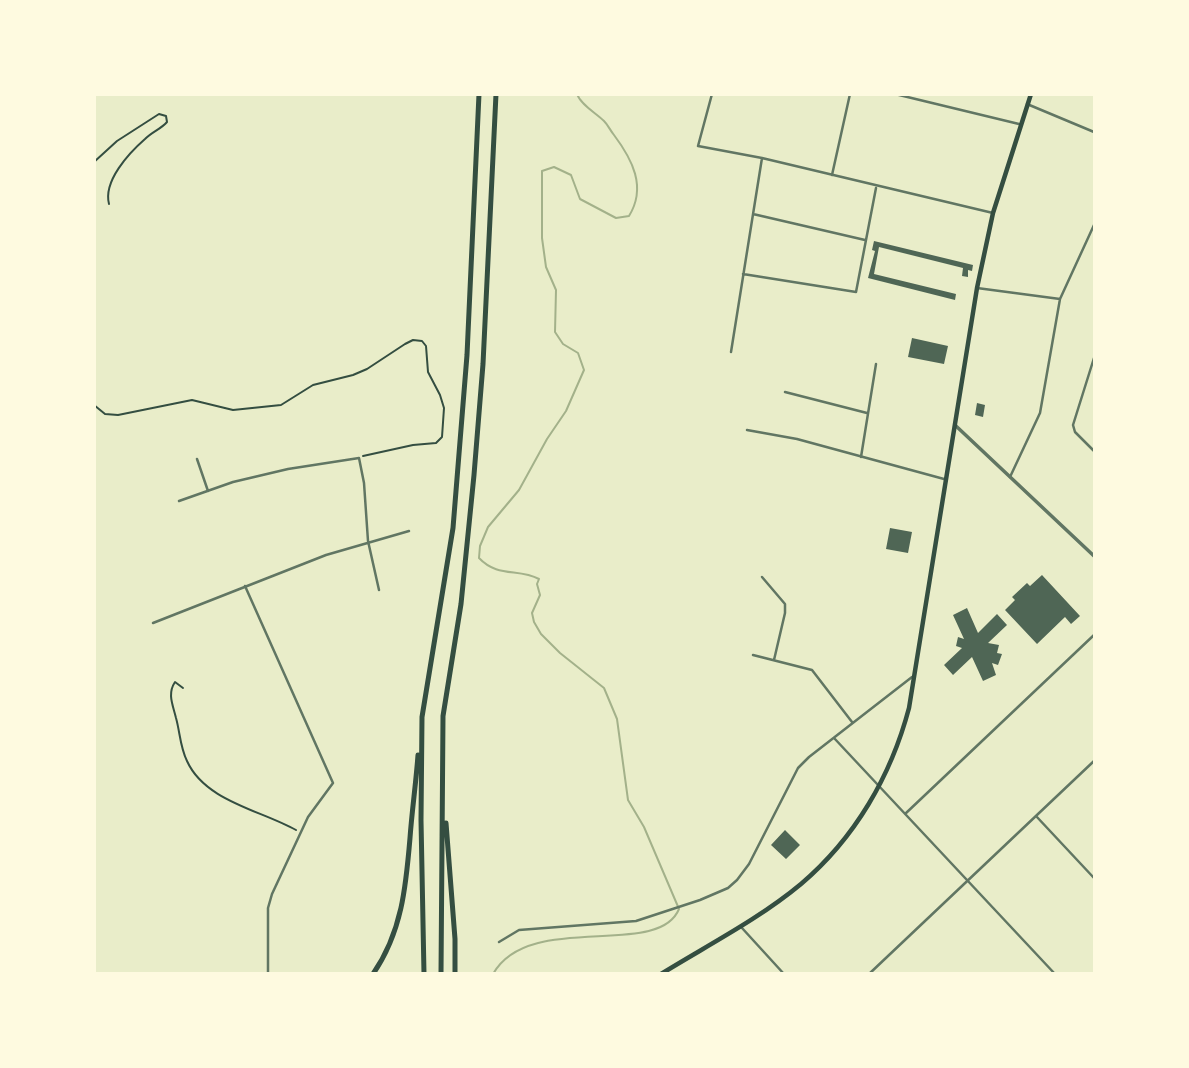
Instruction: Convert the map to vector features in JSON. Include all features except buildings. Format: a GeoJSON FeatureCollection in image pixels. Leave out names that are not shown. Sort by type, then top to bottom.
{"type":"FeatureCollection","features":[{"type":"Feature","properties":{"kind":"highway"},"geometry":{"type":"LineString","coordinates":[[373,974],[390,944],[402,908],[408,875],[422,718],[453,528],[467,355],[479,94]]}},
{"type":"Feature","properties":{"kind":"highway"},"geometry":{"type":"LineString","coordinates":[[441,974],[443,716],[461,604],[482,364],[496,94]]}},
{"type":"Feature","properties":{"kind":"highway"},"geometry":{"type":"LineString","coordinates":[[422,718],[424,974]]}},
{"type":"Feature","properties":{"kind":"highway"},"geometry":{"type":"LineString","coordinates":[[443,795],[456,939],[455,974]]}},
{"type":"Feature","properties":{"kind":"main road"},"geometry":{"type":"LineString","coordinates":[[661,974],[782,899],[803,882],[852,829],[880,787],[905,725],[915,675],[977,288],[993,213],[1031,94]]}},
{"type":"Feature","properties":{"kind":"street"},"geometry":{"type":"LineString","coordinates":[[712,94],[698,146],[762,158],[993,213]]}},
{"type":"Feature","properties":{"kind":"street"},"geometry":{"type":"LineString","coordinates":[[832,175],[850,94]]}},
{"type":"Feature","properties":{"kind":"street"},"geometry":{"type":"LineString","coordinates":[[895,94],[1020,124]]}},
{"type":"Feature","properties":{"kind":"street"},"geometry":{"type":"LineString","coordinates":[[1027,104],[1094,132]]}},
{"type":"Feature","properties":{"kind":"street"},"geometry":{"type":"LineString","coordinates":[[731,352],[762,158]]}},
{"type":"Feature","properties":{"kind":"street"},"geometry":{"type":"LineString","coordinates":[[743,274],[856,292],[876,186]]}},
{"type":"Feature","properties":{"kind":"street"},"geometry":{"type":"LineString","coordinates":[[753,214],[866,240]]}},
{"type":"Feature","properties":{"kind":"street"},"geometry":{"type":"LineString","coordinates":[[1010,477],[1040,413],[1060,299],[1094,225]]}},
{"type":"Feature","properties":{"kind":"street"},"geometry":{"type":"LineString","coordinates":[[977,288],[1060,299]]}},
{"type":"Feature","properties":{"kind":"street"},"geometry":{"type":"LineString","coordinates":[[1094,358],[1073,425],[1075,432],[1094,451]]}},
{"type":"Feature","properties":{"kind":"street"},"geometry":{"type":"LineString","coordinates":[[860,457],[876,364]]}},
{"type":"Feature","properties":{"kind":"street"},"geometry":{"type":"LineString","coordinates":[[785,392],[868,414]]}},
{"type":"Feature","properties":{"kind":"street"},"geometry":{"type":"LineString","coordinates":[[956,426],[1094,556]]}},
{"type":"Feature","properties":{"kind":"street"},"geometry":{"type":"LineString","coordinates":[[747,430],[797,439],[947,480]]}},
{"type":"Feature","properties":{"kind":"street"},"geometry":{"type":"LineString","coordinates":[[179,501],[233,482],[288,469],[359,458],[364,483],[368,541],[379,590]]}},
{"type":"Feature","properties":{"kind":"street"},"geometry":{"type":"LineString","coordinates":[[197,459],[208,491]]}},
{"type":"Feature","properties":{"kind":"street"},"geometry":{"type":"LineString","coordinates":[[153,623],[368,541],[409,531]]}},
{"type":"Feature","properties":{"kind":"street"},"geometry":{"type":"LineString","coordinates":[[761,577],[785,604],[774,660]]}},
{"type":"Feature","properties":{"kind":"street"},"geometry":{"type":"LineString","coordinates":[[245,586],[333,783],[307,817],[272,894],[268,908],[268,974]]}},
{"type":"Feature","properties":{"kind":"street"},"geometry":{"type":"LineString","coordinates":[[905,814],[1094,635]]}},
{"type":"Feature","properties":{"kind":"street"},"geometry":{"type":"LineString","coordinates":[[754,655],[812,670],[853,723]]}},
{"type":"Feature","properties":{"kind":"street"},"geometry":{"type":"LineString","coordinates":[[499,942],[519,930],[636,921],[718,893],[737,880],[749,864],[798,768],[915,675]]}},
{"type":"Feature","properties":{"kind":"street"},"geometry":{"type":"LineString","coordinates":[[835,738],[1055,974]]}},
{"type":"Feature","properties":{"kind":"street"},"geometry":{"type":"LineString","coordinates":[[869,974],[1094,761]]}},
{"type":"Feature","properties":{"kind":"street"},"geometry":{"type":"LineString","coordinates":[[1036,816],[1094,878]]}},
{"type":"Feature","properties":{"kind":"street"},"geometry":{"type":"LineString","coordinates":[[739,925],[782,973]]}},
{"type":"Feature","properties":{"kind":"path"},"geometry":{"type":"LineString","coordinates":[[94,162],[128,134],[159,114],[166,116],[167,122],[147,136],[115,176],[106,194],[109,204]]}},
{"type":"Feature","properties":{"kind":"path"},"geometry":{"type":"LineString","coordinates":[[94,405],[105,414],[118,415],[192,400],[233,410],[281,405],[313,385],[367,369],[405,344],[413,340],[422,341],[426,346],[428,372],[440,395],[443,408],[442,437],[436,443],[413,444],[359,458]]}},
{"type":"Feature","properties":{"kind":"path"},"geometry":{"type":"LineString","coordinates":[[183,688],[175,682],[170,688],[180,739],[191,769],[215,793],[300,832]]}},
{"type":"Feature","properties":{"kind":"waterway"},"geometry":{"type":"LineString","coordinates":[[493,974],[510,955],[534,944],[646,932],[666,924],[679,909],[644,827],[628,800],[617,719],[604,688],[541,634],[532,613],[540,595],[537,584],[539,579],[501,571],[479,558],[480,546],[488,527],[519,490],[566,411],[584,370],[578,353],[563,344],[555,332],[556,290],[546,267],[542,238],[542,171],[554,167],[571,175],[580,199],[616,218],[629,216],[637,194],[635,174],[626,154],[605,123],[577,94]]}}]}
